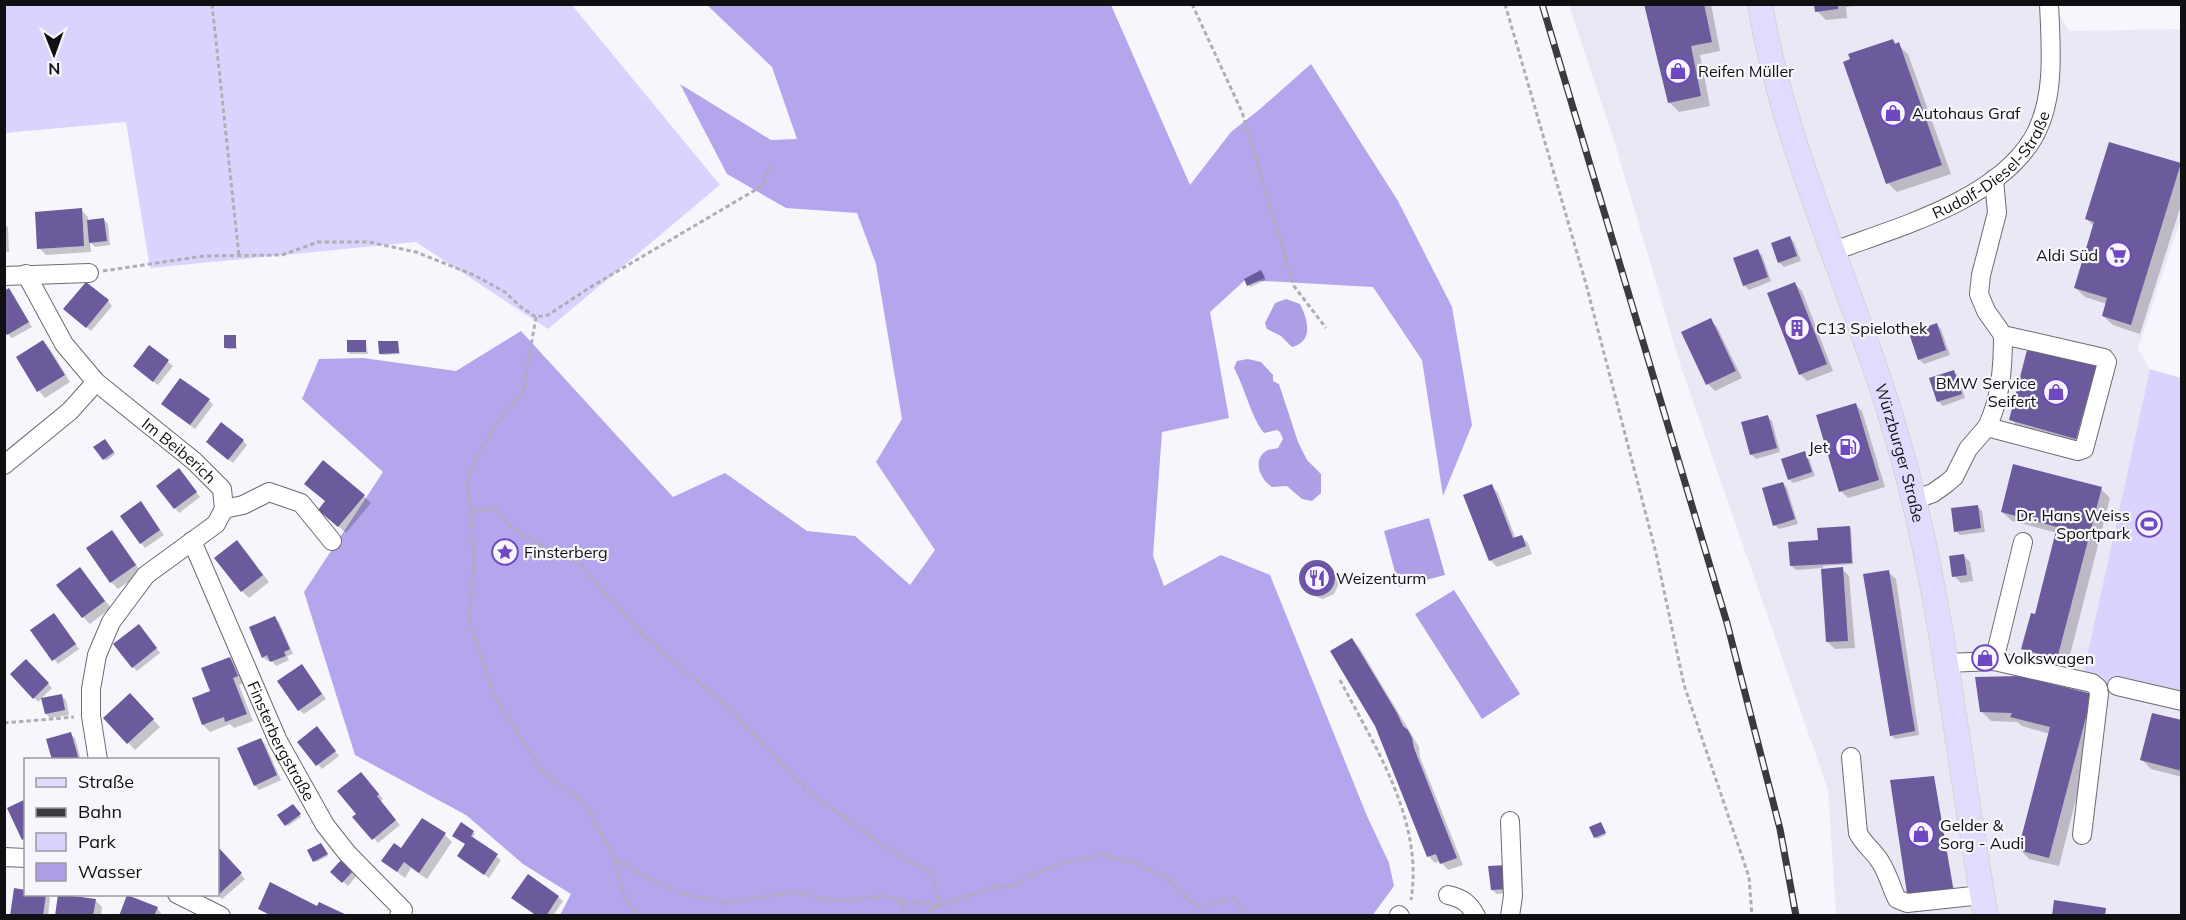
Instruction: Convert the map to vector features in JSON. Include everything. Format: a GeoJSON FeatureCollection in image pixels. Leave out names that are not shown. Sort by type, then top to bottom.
{"type":"FeatureCollection","features":[{"type":"Feature","properties":{"kind":"main road","name":"Würzburger Straße"},"geometry":{"type":"LineString","coordinates":[[1760,4],[1775,77],[1897,434],[1914,500],[1946,663],[1984,905]]}},
{"type":"Feature","properties":{"kind":"street","name":"Rudolf-Diesel-Straße"},"geometry":{"type":"LineString","coordinates":[[1834,251],[1897,230],[1946,207],[1994,179],[2013,163],[2032,140],[2047,96],[2050,67],[2049,4]]}},
{"type":"Feature","properties":{"kind":"street"},"geometry":{"type":"LineString","coordinates":[[1987,427],[2078,451],[2084,450],[2107,362],[2104,358],[2004,335],[1986,311],[1979,294],[1981,275],[1997,213],[1994,179]]}},
{"type":"Feature","properties":{"kind":"street"},"geometry":{"type":"LineString","coordinates":[[4,276],[26,273],[89,273]]}},
{"type":"Feature","properties":{"kind":"street","name":"Im Beiberich"},"geometry":{"type":"LineString","coordinates":[[26,273],[64,345],[96,382],[201,468],[222,489],[224,509]]}},
{"type":"Feature","properties":{"kind":"street"},"geometry":{"type":"LineString","coordinates":[[1914,500],[1933,493],[1954,477],[1972,443],[1987,427],[1995,410],[1999,392],[2004,335]]}},
{"type":"Feature","properties":{"kind":"street"},"geometry":{"type":"LineString","coordinates":[[4,465],[70,411],[96,382]]}},
{"type":"Feature","properties":{"kind":"street"},"geometry":{"type":"LineString","coordinates":[[98,758],[91,716],[91,689],[97,655],[111,622],[147,575],[216,524],[224,509],[243,504],[269,492],[301,503],[332,542]]}},
{"type":"Feature","properties":{"kind":"street","name":"Finsterbergstraße"},"geometry":{"type":"LineString","coordinates":[[192,541],[278,741],[326,825],[347,853],[403,910],[399,915]]}},
{"type":"Feature","properties":{"kind":"street"},"geometry":{"type":"LineString","coordinates":[[1994,661],[2023,542]]}},
{"type":"Feature","properties":{"kind":"street"},"geometry":{"type":"LineString","coordinates":[[1946,663],[1994,661],[2092,683],[2098,688],[2082,835]]}},
{"type":"Feature","properties":{"kind":"street"},"geometry":{"type":"LineString","coordinates":[[2117,686],[2181,701]]}},
{"type":"Feature","properties":{"kind":"street"},"geometry":{"type":"LineString","coordinates":[[1851,757],[1858,833],[1862,843],[1875,854],[1882,865],[1897,899],[1907,903],[1984,905]]}},
{"type":"Feature","properties":{"kind":"street"},"geometry":{"type":"LineString","coordinates":[[1510,820],[1514,896],[1510,915]]}},
{"type":"Feature","properties":{"kind":"street"},"geometry":{"type":"LineString","coordinates":[[4,857],[24,858]]}},
{"type":"Feature","properties":{"kind":"street"},"geometry":{"type":"LineString","coordinates":[[1448,895],[1461,898],[1471,906],[1476,915]]}},
{"type":"Feature","properties":{"kind":"street"},"geometry":{"type":"LineString","coordinates":[[181,896],[221,915]]}},
{"type":"Feature","properties":{"kind":"path"},"geometry":{"type":"LineString","coordinates":[[212,4],[239,256]]}},
{"type":"Feature","properties":{"kind":"path"},"geometry":{"type":"LineString","coordinates":[[1192,4],[1242,112],[1294,286],[1326,328]]}},
{"type":"Feature","properties":{"kind":"path"},"geometry":{"type":"LineString","coordinates":[[1505,4],[1516,35],[1589,295],[1656,553],[1684,685],[1749,877],[1752,915]]}},
{"type":"Feature","properties":{"kind":"path"},"geometry":{"type":"LineString","coordinates":[[89,273],[204,256],[282,255],[318,242],[369,242],[416,252],[474,275],[505,292],[521,308],[536,317],[548,315],[589,288],[762,186],[771,162]]}},
{"type":"Feature","properties":{"kind":"path"},"geometry":{"type":"LineString","coordinates":[[536,317],[523,392],[497,423],[476,458],[467,481],[474,560],[469,620],[495,697],[541,770],[586,805],[614,858],[626,899],[641,915]]}},
{"type":"Feature","properties":{"kind":"path"},"geometry":{"type":"LineString","coordinates":[[471,512],[495,508],[510,526],[546,548],[578,562],[644,636],[730,709],[806,789],[879,843],[932,874],[940,905]]}},
{"type":"Feature","properties":{"kind":"path"},"geometry":{"type":"LineString","coordinates":[[1340,680],[1379,755],[1404,816],[1413,852],[1411,900]]}},
{"type":"Feature","properties":{"kind":"path"},"geometry":{"type":"LineString","coordinates":[[4,723],[91,716]]}},
{"type":"Feature","properties":{"kind":"path"},"geometry":{"type":"LineString","coordinates":[[922,915],[940,905],[992,888],[1014,886],[1034,873],[1101,855],[1133,862],[1166,877],[1189,901],[1203,906],[1234,898],[1243,911],[1243,915]]}},
{"type":"Feature","properties":{"kind":"path"},"geometry":{"type":"LineString","coordinates":[[614,858],[661,886],[726,903],[795,892],[823,899],[846,900],[885,896],[901,901],[940,905]]}},
{"type":"Feature","properties":{"kind":"path"},"geometry":{"type":"LineString","coordinates":[[901,901],[904,915]]}},
{"type":"Feature","properties":{"kind":"shaded area"},"geometry":{"type":"Polygon","coordinates":[[[2054,4],[2069,31],[2181,29],[2181,218],[2138,349],[2150,369],[2084,670],[2123,698],[2181,711],[2181,915],[1836,915],[1828,790],[1681,367],[1612,134],[1569,5],[2054,4]]]}},
{"type":"Feature","properties":{"kind":"shaded area"},"geometry":{"type":"Polygon","coordinates":[[[707,5],[1111,5],[1190,185],[1231,132],[1311,64],[1398,201],[1452,307],[1472,425],[1443,496],[1422,360],[1373,287],[1245,280],[1210,312],[1229,418],[1162,432],[1153,556],[1164,586],[1221,555],[1270,575],[1367,816],[1389,863],[1394,886],[1372,916],[560,915],[571,894],[523,864],[466,815],[355,755],[304,592],[383,472],[302,399],[319,359],[363,358],[456,371],[521,331],[673,497],[725,473],[807,531],[855,536],[910,585],[935,550],[876,462],[902,419],[876,264],[857,213],[786,208],[727,174],[680,84],[771,140],[797,139],[772,67],[707,5]]]}},
{"type":"Feature","properties":{"kind":"green space"},"geometry":{"type":"Polygon","coordinates":[[[5,4],[572,5],[720,185],[548,329],[416,242],[150,268],[126,122],[5,133],[5,4]]]}},
{"type":"Feature","properties":{"kind":"green space","name":"Dr. Hans Weiss Sportpark"},"geometry":{"type":"Polygon","coordinates":[[[2150,369],[2181,378],[2181,711],[2123,698],[2084,670],[2150,369]]]}},
{"type":"Feature","properties":{"kind":"water"},"geometry":{"type":"Polygon","coordinates":[[[1286,299],[1300,304],[1307,323],[1304,340],[1292,347],[1281,336],[1267,329],[1265,323],[1275,303],[1286,299]]]}},
{"type":"Feature","properties":{"kind":"water"},"geometry":{"type":"Polygon","coordinates":[[[1248,359],[1261,362],[1273,375],[1273,381],[1279,384],[1298,442],[1307,460],[1321,474],[1321,493],[1312,501],[1302,499],[1287,486],[1272,487],[1261,474],[1260,458],[1268,450],[1278,448],[1283,439],[1277,430],[1264,433],[1252,411],[1234,368],[1237,361],[1248,359]]]}},
{"type":"Feature","properties":{"kind":"water"},"geometry":{"type":"Polygon","coordinates":[[[1429,518],[1445,575],[1399,587],[1384,531],[1429,518]]]}},
{"type":"Feature","properties":{"kind":"water"},"geometry":{"type":"Polygon","coordinates":[[[1454,590],[1520,694],[1482,719],[1415,614],[1454,590]]]}},
{"type":"Feature","properties":{"kind":"building","name":"Reifen Müller"},"geometry":{"type":"Polygon","coordinates":[[[1644,4],[1704,4],[1712,42],[1691,46],[1701,96],[1668,103],[1644,4]]]}},
{"type":"Feature","properties":{"kind":"building"},"geometry":{"type":"Polygon","coordinates":[[[1814,4],[1838,4],[1838,9],[1815,12],[1814,4]]]}},
{"type":"Feature","properties":{"kind":"building","name":"Autohaus Graf"},"geometry":{"type":"Polygon","coordinates":[[[1893,39],[1895,44],[1899,42],[1942,165],[1886,184],[1843,62],[1850,59],[1848,54],[1893,39]]]}},
{"type":"Feature","properties":{"kind":"building","name":"Aldi Süd"},"geometry":{"type":"Polygon","coordinates":[[[2109,142],[2181,163],[2131,325],[2102,316],[2107,298],[2074,288],[2094,222],[2085,219],[2109,142]]]}},
{"type":"Feature","properties":{"kind":"building"},"geometry":{"type":"Polygon","coordinates":[[[82,208],[84,246],[37,249],[35,212],[82,208]]]}},
{"type":"Feature","properties":{"kind":"building"},"geometry":{"type":"Polygon","coordinates":[[[104,218],[107,241],[89,243],[87,220],[104,218]]]}},
{"type":"Feature","properties":{"kind":"building"},"geometry":{"type":"Polygon","coordinates":[[[1790,236],[1797,256],[1778,263],[1771,243],[1790,236]]]}},
{"type":"Feature","properties":{"kind":"building"},"geometry":{"type":"Polygon","coordinates":[[[1758,249],[1768,277],[1743,286],[1733,258],[1758,249]]]}},
{"type":"Feature","properties":{"kind":"building"},"geometry":{"type":"Polygon","coordinates":[[[1261,270],[1265,278],[1247,286],[1244,279],[1261,270]]]}},
{"type":"Feature","properties":{"kind":"building"},"geometry":{"type":"Polygon","coordinates":[[[86,282],[109,300],[86,328],[63,309],[86,282]]]}},
{"type":"Feature","properties":{"kind":"building","name":"C13 Spielothek"},"geometry":{"type":"Polygon","coordinates":[[[1795,282],[1827,364],[1799,375],[1767,293],[1795,282]]]}},
{"type":"Feature","properties":{"kind":"building"},"geometry":{"type":"Polygon","coordinates":[[[9,288],[29,322],[7,335],[4,331],[4,291],[9,288]]]}},
{"type":"Feature","properties":{"kind":"building"},"geometry":{"type":"Polygon","coordinates":[[[1711,318],[1736,371],[1706,385],[1681,332],[1711,318]]]}},
{"type":"Feature","properties":{"kind":"building"},"geometry":{"type":"Polygon","coordinates":[[[1937,323],[1946,350],[1918,360],[1909,333],[1937,323]]]}},
{"type":"Feature","properties":{"kind":"building"},"geometry":{"type":"Polygon","coordinates":[[[224,335],[236,335],[236,348],[224,348],[224,335]]]}},
{"type":"Feature","properties":{"kind":"building"},"geometry":{"type":"Polygon","coordinates":[[[43,340],[65,375],[37,392],[16,357],[43,340]]]}},
{"type":"Feature","properties":{"kind":"building"},"geometry":{"type":"Polygon","coordinates":[[[347,340],[366,340],[366,352],[347,352],[347,340]]]}},
{"type":"Feature","properties":{"kind":"building"},"geometry":{"type":"Polygon","coordinates":[[[378,341],[398,341],[399,353],[379,354],[378,341]]]}},
{"type":"Feature","properties":{"kind":"building"},"geometry":{"type":"Polygon","coordinates":[[[149,345],[169,360],[153,382],[133,366],[149,345]]]}},
{"type":"Feature","properties":{"kind":"building"},"geometry":{"type":"Polygon","coordinates":[[[2028,346],[2097,364],[2076,439],[2009,420],[2028,346]]]}},
{"type":"Feature","properties":{"kind":"building"},"geometry":{"type":"Polygon","coordinates":[[[1954,370],[1962,394],[1937,402],[1929,378],[1954,370]]]}},
{"type":"Feature","properties":{"kind":"building"},"geometry":{"type":"Polygon","coordinates":[[[180,378],[210,399],[190,425],[161,404],[180,378]]]}},
{"type":"Feature","properties":{"kind":"building","name":"Jet"},"geometry":{"type":"Polygon","coordinates":[[[1856,403],[1879,480],[1839,492],[1816,415],[1856,403]]]}},
{"type":"Feature","properties":{"kind":"building"},"geometry":{"type":"Polygon","coordinates":[[[1768,415],[1777,448],[1750,455],[1741,422],[1768,415]]]}},
{"type":"Feature","properties":{"kind":"building"},"geometry":{"type":"Polygon","coordinates":[[[221,422],[244,440],[228,460],[206,442],[221,422]]]}},
{"type":"Feature","properties":{"kind":"building"},"geometry":{"type":"Polygon","coordinates":[[[105,439],[114,452],[103,460],[93,447],[105,439]]]}},
{"type":"Feature","properties":{"kind":"building"},"geometry":{"type":"Polygon","coordinates":[[[1805,451],[1812,472],[1788,480],[1781,459],[1805,451]]]}},
{"type":"Feature","properties":{"kind":"building"},"geometry":{"type":"Polygon","coordinates":[[[323,460],[365,495],[338,527],[318,510],[325,501],[304,484],[323,460]]]}},
{"type":"Feature","properties":{"kind":"building"},"geometry":{"type":"Polygon","coordinates":[[[2013,464],[2102,487],[2057,659],[2021,649],[2031,613],[2035,614],[2057,527],[2001,512],[2013,464]]]}},
{"type":"Feature","properties":{"kind":"building"},"geometry":{"type":"Polygon","coordinates":[[[179,468],[197,492],[174,509],[156,486],[179,468]]]}},
{"type":"Feature","properties":{"kind":"building"},"geometry":{"type":"Polygon","coordinates":[[[1783,482],[1795,519],[1773,526],[1762,488],[1783,482]]]}},
{"type":"Feature","properties":{"kind":"building"},"geometry":{"type":"Polygon","coordinates":[[[1492,484],[1513,538],[1522,535],[1526,546],[1489,561],[1463,495],[1492,484]]]}},
{"type":"Feature","properties":{"kind":"building"},"geometry":{"type":"Polygon","coordinates":[[[141,501],[160,530],[140,544],[120,516],[141,501]]]}},
{"type":"Feature","properties":{"kind":"building"},"geometry":{"type":"Polygon","coordinates":[[[1978,505],[1981,528],[1954,532],[1951,508],[1978,505]]]}},
{"type":"Feature","properties":{"kind":"building"},"geometry":{"type":"Polygon","coordinates":[[[1850,526],[1852,563],[1790,566],[1788,542],[1818,540],[1817,528],[1850,526]]]}},
{"type":"Feature","properties":{"kind":"building"},"geometry":{"type":"Polygon","coordinates":[[[112,530],[136,565],[110,583],[86,548],[112,530]]]}},
{"type":"Feature","properties":{"kind":"building"},"geometry":{"type":"Polygon","coordinates":[[[237,540],[263,575],[241,592],[214,558],[237,540]]]}},
{"type":"Feature","properties":{"kind":"building"},"geometry":{"type":"Polygon","coordinates":[[[1964,554],[1967,575],[1952,577],[1949,556],[1964,554]]]}},
{"type":"Feature","properties":{"kind":"building","name":"Weizenturm"},"geometry":{"type":"Polygon","coordinates":[[[1317,560],[1329,566],[1335,578],[1329,590],[1317,596],[1305,590],[1299,578],[1305,566],[1317,560]]]}},
{"type":"Feature","properties":{"kind":"building"},"geometry":{"type":"Polygon","coordinates":[[[80,567],[105,601],[82,618],[56,585],[80,567]]]}},
{"type":"Feature","properties":{"kind":"building"},"geometry":{"type":"Polygon","coordinates":[[[1843,567],[1848,641],[1826,642],[1821,569],[1843,567]]]}},
{"type":"Feature","properties":{"kind":"building"},"geometry":{"type":"Polygon","coordinates":[[[1889,570],[1915,731],[1890,736],[1863,574],[1889,570]]]}},
{"type":"Feature","properties":{"kind":"building"},"geometry":{"type":"Polygon","coordinates":[[[54,613],[76,644],[52,661],[30,630],[54,613]]]}},
{"type":"Feature","properties":{"kind":"building"},"geometry":{"type":"Polygon","coordinates":[[[275,616],[290,649],[284,652],[286,656],[270,662],[267,655],[262,658],[249,627],[275,616]]]}},
{"type":"Feature","properties":{"kind":"building"},"geometry":{"type":"Polygon","coordinates":[[[139,624],[157,648],[132,668],[113,644],[139,624]]]}},
{"type":"Feature","properties":{"kind":"building"},"geometry":{"type":"Polygon","coordinates":[[[1352,638],[1412,738],[1457,858],[1440,864],[1436,854],[1427,857],[1375,726],[1330,651],[1352,638]]]}},
{"type":"Feature","properties":{"kind":"building"},"geometry":{"type":"Polygon","coordinates":[[[230,657],[238,676],[233,678],[247,714],[225,722],[224,717],[202,725],[192,698],[210,691],[201,668],[230,657]]]}},
{"type":"Feature","properties":{"kind":"building"},"geometry":{"type":"Polygon","coordinates":[[[26,659],[49,683],[33,699],[10,674],[26,659]]]}},
{"type":"Feature","properties":{"kind":"building"},"geometry":{"type":"Polygon","coordinates":[[[302,664],[322,694],[298,711],[277,681],[302,664]]]}},
{"type":"Feature","properties":{"kind":"building"},"geometry":{"type":"Polygon","coordinates":[[[2021,676],[2092,694],[2049,858],[2018,850],[2050,727],[2010,717],[2012,713],[1980,712],[1975,677],[2021,676]]]}},
{"type":"Feature","properties":{"kind":"building"},"geometry":{"type":"Polygon","coordinates":[[[130,693],[154,719],[127,744],[103,718],[130,693]]]}},
{"type":"Feature","properties":{"kind":"building"},"geometry":{"type":"Polygon","coordinates":[[[62,694],[65,710],[45,714],[41,698],[62,694]]]}},
{"type":"Feature","properties":{"kind":"building"},"geometry":{"type":"Polygon","coordinates":[[[2152,713],[2182,720],[2182,771],[2140,760],[2152,713]]]}},
{"type":"Feature","properties":{"kind":"building"},"geometry":{"type":"Polygon","coordinates":[[[317,726],[336,751],[316,766],[297,742],[317,726]]]}},
{"type":"Feature","properties":{"kind":"building"},"geometry":{"type":"Polygon","coordinates":[[[71,732],[78,758],[51,758],[46,739],[71,732]]]}},
{"type":"Feature","properties":{"kind":"building"},"geometry":{"type":"Polygon","coordinates":[[[261,738],[277,775],[254,786],[237,748],[261,738]]]}},
{"type":"Feature","properties":{"kind":"building"},"geometry":{"type":"Polygon","coordinates":[[[361,772],[396,820],[372,840],[352,817],[356,814],[337,791],[361,772]]]}},
{"type":"Feature","properties":{"kind":"building","name":"Gelder & Sorg - Audi"},"geometry":{"type":"Polygon","coordinates":[[[1934,776],[1953,888],[1908,900],[1890,780],[1934,776]]]}},
{"type":"Feature","properties":{"kind":"building"},"geometry":{"type":"Polygon","coordinates":[[[24,800],[24,839],[22,840],[7,808],[24,800]]]}},
{"type":"Feature","properties":{"kind":"building"},"geometry":{"type":"Polygon","coordinates":[[[293,804],[301,814],[285,826],[277,815],[293,804]]]}},
{"type":"Feature","properties":{"kind":"building"},"geometry":{"type":"Polygon","coordinates":[[[422,818],[446,833],[419,873],[404,862],[397,872],[381,861],[394,843],[401,848],[422,818]]]}},
{"type":"Feature","properties":{"kind":"building"},"geometry":{"type":"Polygon","coordinates":[[[461,822],[474,831],[471,836],[498,854],[484,875],[457,856],[465,844],[452,836],[461,822]]]}},
{"type":"Feature","properties":{"kind":"building"},"geometry":{"type":"Polygon","coordinates":[[[1601,822],[1606,833],[1594,838],[1589,827],[1601,822]]]}},
{"type":"Feature","properties":{"kind":"building"},"geometry":{"type":"Polygon","coordinates":[[[321,843],[328,854],[313,862],[307,850],[321,843]]]}},
{"type":"Feature","properties":{"kind":"building"},"geometry":{"type":"Polygon","coordinates":[[[219,848],[242,873],[219,894],[219,848]]]}},
{"type":"Feature","properties":{"kind":"building"},"geometry":{"type":"Polygon","coordinates":[[[343,858],[355,869],[342,883],[330,872],[343,858]]]}},
{"type":"Feature","properties":{"kind":"building"},"geometry":{"type":"Polygon","coordinates":[[[1506,865],[1508,889],[1491,890],[1488,866],[1506,865]]]}},
{"type":"Feature","properties":{"kind":"building"},"geometry":{"type":"Polygon","coordinates":[[[528,874],[559,896],[546,916],[537,916],[511,898],[528,874]]]}},
{"type":"Feature","properties":{"kind":"building"},"geometry":{"type":"Polygon","coordinates":[[[270,882],[317,906],[319,902],[349,916],[272,916],[258,909],[270,882]]]}},
{"type":"Feature","properties":{"kind":"building"},"geometry":{"type":"Polygon","coordinates":[[[14,888],[24,890],[24,896],[46,896],[43,916],[10,916],[14,888]]]}},
{"type":"Feature","properties":{"kind":"building"},"geometry":{"type":"Polygon","coordinates":[[[58,896],[96,899],[93,916],[55,916],[58,896]]]}},
{"type":"Feature","properties":{"kind":"building"},"geometry":{"type":"Polygon","coordinates":[[[127,896],[158,907],[154,916],[119,916],[127,896]]]}},
{"type":"Feature","properties":{"kind":"building"},"geometry":{"type":"Polygon","coordinates":[[[2054,900],[2106,908],[2105,916],[2052,916],[2054,900]]]}},
{"type":"Feature","properties":{"kind":"railway"},"geometry":{"type":"LineString","coordinates":[[1542,4],[1727,623],[1780,829],[1796,916]]}},
{"type":"Feature","properties":{"kind":"place","name":"Reifen Müller"},"geometry":{"type":"Point","coordinates":[1678,71]}},
{"type":"Feature","properties":{"kind":"place","name":"Autohaus Graf"},"geometry":{"type":"Point","coordinates":[1893,113]}},
{"type":"Feature","properties":{"kind":"place","name":"Aldi Süd"},"geometry":{"type":"Point","coordinates":[2118,255]}},
{"type":"Feature","properties":{"kind":"place","name":"C13 Spielothek"},"geometry":{"type":"Point","coordinates":[1797,328]}},
{"type":"Feature","properties":{"kind":"place","name":"BMW Service Seifert"},"geometry":{"type":"Point","coordinates":[2056,392]}},
{"type":"Feature","properties":{"kind":"place","name":"Jet"},"geometry":{"type":"Point","coordinates":[1848,447]}},
{"type":"Feature","properties":{"kind":"place","name":"Dr. Hans Weiss Sportpark"},"geometry":{"type":"Point","coordinates":[2149,524]}},
{"type":"Feature","properties":{"kind":"place","name":"Finsterberg"},"geometry":{"type":"Point","coordinates":[505,552]}},
{"type":"Feature","properties":{"kind":"place","name":"Weizenturm"},"geometry":{"type":"Point","coordinates":[1317,578]}},
{"type":"Feature","properties":{"kind":"place","name":"Volkswagen"},"geometry":{"type":"Point","coordinates":[1985,658]}},
{"type":"Feature","properties":{"kind":"place","name":"Gelder & Sorg - Audi"},"geometry":{"type":"Point","coordinates":[1921,834]}}]}
